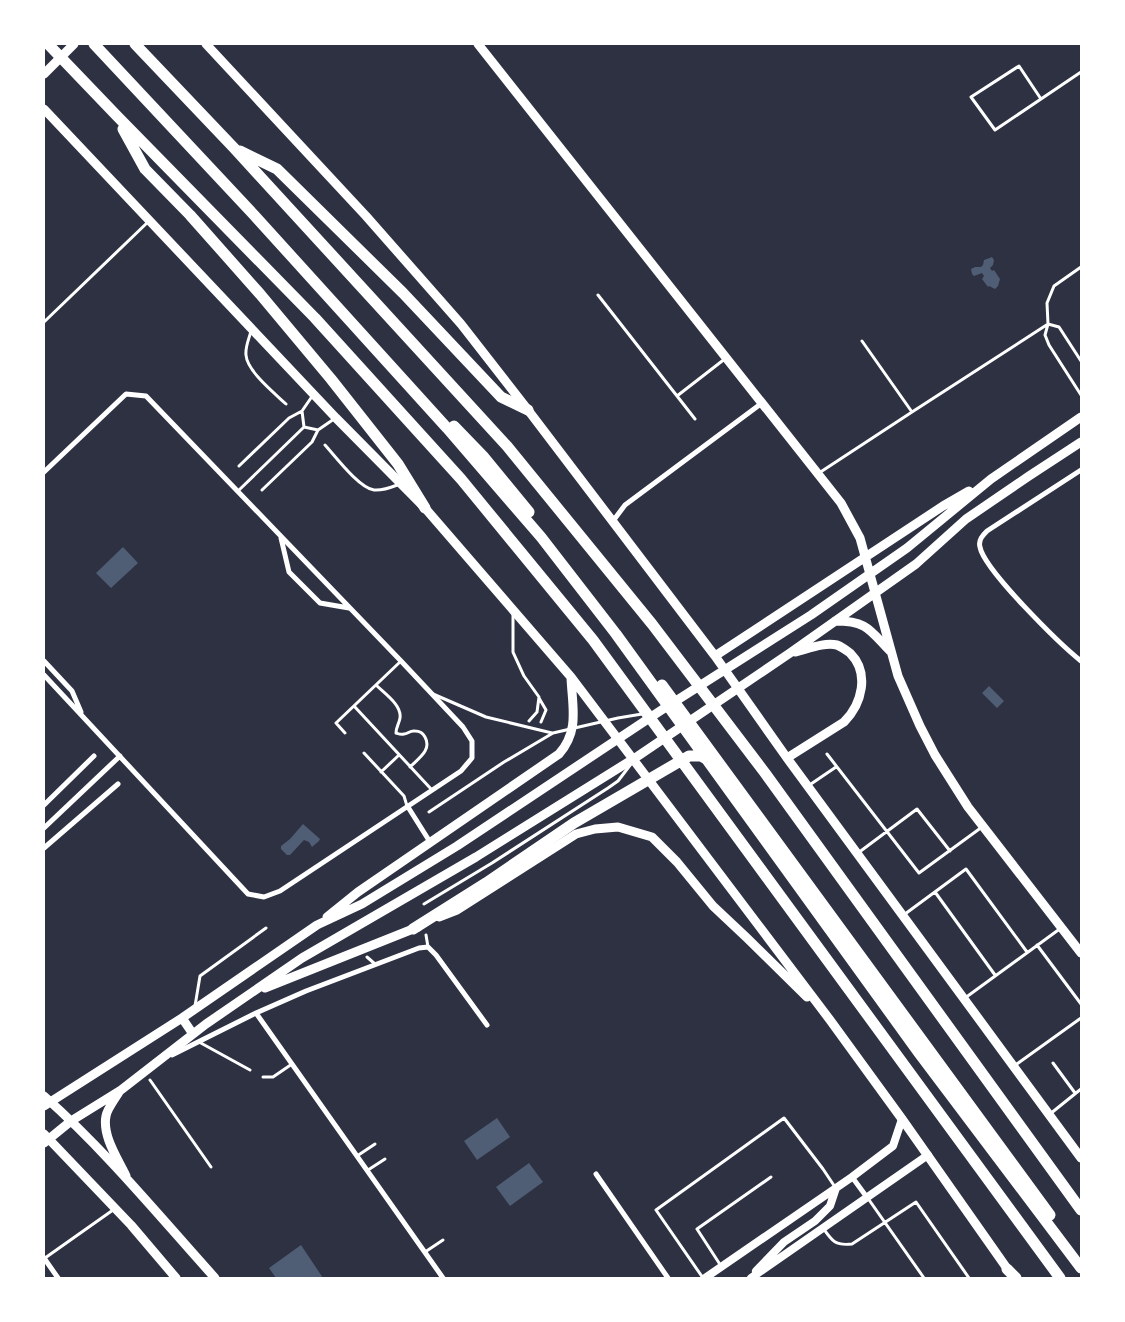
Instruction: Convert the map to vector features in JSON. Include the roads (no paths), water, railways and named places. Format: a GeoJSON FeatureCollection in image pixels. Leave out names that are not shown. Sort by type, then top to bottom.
{"type":"FeatureCollection","features":[{"type":"Feature","properties":{"kind":"highway"},"geometry":{"type":"LineString","coordinates":[[48,44],[315,318],[461,479],[592,640],[1060,1278]]}},
{"type":"Feature","properties":{"kind":"highway"},"geometry":{"type":"LineString","coordinates":[[94,44],[254,215],[447,428],[541,537],[616,634],[919,1053],[1081,1268]]}},
{"type":"Feature","properties":{"kind":"highway"},"geometry":{"type":"LineString","coordinates":[[135,44],[234,148],[507,446],[652,624],[770,781],[1081,1210]]}},
{"type":"Feature","properties":{"kind":"highway"},"geometry":{"type":"LineString","coordinates":[[117,116],[145,169],[260,294],[319,365],[398,464],[425,508]]}},
{"type":"Feature","properties":{"kind":"highway"},"geometry":{"type":"LineString","coordinates":[[234,148],[277,169],[403,292],[501,396],[528,410]]}},
{"type":"Feature","properties":{"kind":"highway"},"geometry":{"type":"LineString","coordinates":[[254,215],[483,456],[572,566],[1026,1180],[1081,1259]]}},
{"type":"Feature","properties":{"kind":"highway"},"geometry":{"type":"LineString","coordinates":[[413,929],[486,883],[574,823],[689,756],[700,756],[723,768]]}},
{"type":"Feature","properties":{"kind":"main road"},"geometry":{"type":"LineString","coordinates":[[44,74],[74,44]]}},
{"type":"Feature","properties":{"kind":"main road"},"geometry":{"type":"LineString","coordinates":[[206,44],[373,224],[461,324],[715,656],[787,758],[1081,1158]]}},
{"type":"Feature","properties":{"kind":"main road"},"geometry":{"type":"LineString","coordinates":[[478,44],[841,503],[860,538],[898,676],[935,755],[982,827],[1081,953]]}},
{"type":"Feature","properties":{"kind":"main road"},"geometry":{"type":"LineString","coordinates":[[44,109],[314,395],[425,508],[571,677],[830,1020],[1012,1275]]}},
{"type":"Feature","properties":{"kind":"main road"},"geometry":{"type":"LineString","coordinates":[[715,656],[943,506],[991,478],[1081,417]]}},
{"type":"Feature","properties":{"kind":"main road"},"geometry":{"type":"LineString","coordinates":[[176,1278],[115,1208],[46,1139],[121,1090],[193,1034],[302,958],[461,866],[638,756],[787,655],[916,564],[966,520],[1081,442]]}},
{"type":"Feature","properties":{"kind":"main road"},"geometry":{"type":"LineString","coordinates":[[317,925],[370,900],[449,852],[660,711],[776,638],[907,548],[991,478]]}},
{"type":"Feature","properties":{"kind":"main road"},"geometry":{"type":"LineString","coordinates":[[834,622],[852,621],[861,624],[868,628],[892,652]]}},
{"type":"Feature","properties":{"kind":"main road"},"geometry":{"type":"LineString","coordinates":[[787,655],[825,644],[838,645],[854,658],[862,678],[859,699],[850,716],[844,722],[787,758]]}},
{"type":"Feature","properties":{"kind":"main road"},"geometry":{"type":"LineString","coordinates":[[215,1278],[71,1122],[46,1101],[195,1010],[317,925],[358,892],[550,761],[568,744],[571,735],[574,708],[571,677]]}},
{"type":"Feature","properties":{"kind":"main road"},"geometry":{"type":"LineString","coordinates":[[247,995],[457,910],[576,834],[596,829],[618,827],[652,836],[677,862],[713,906],[830,1020]]}},
{"type":"Feature","properties":{"kind":"main road"},"geometry":{"type":"LineString","coordinates":[[182,1018],[193,1034]]}},
{"type":"Feature","properties":{"kind":"main road"},"geometry":{"type":"LineString","coordinates":[[121,1090],[106,1115],[106,1128],[113,1150],[131,1185]]}},
{"type":"Feature","properties":{"kind":"street"},"geometry":{"type":"LineString","coordinates":[[44,472],[126,394],[146,396],[463,727],[472,741],[472,758],[461,771],[280,891],[264,897],[248,894],[44,674]]}},
{"type":"Feature","properties":{"kind":"street"},"geometry":{"type":"LineString","coordinates":[[613,521],[625,505],[762,403]]}},
{"type":"Feature","properties":{"kind":"street"},"geometry":{"type":"LineString","coordinates":[[1081,470],[987,531],[981,538],[979,547],[986,561],[1042,626],[1081,661]]}},
{"type":"Feature","properties":{"kind":"street"},"geometry":{"type":"LineString","coordinates":[[280,536],[288,572],[320,604],[350,608]]}},
{"type":"Feature","properties":{"kind":"street"},"geometry":{"type":"LineString","coordinates":[[44,660],[72,691],[82,715]]}},
{"type":"Feature","properties":{"kind":"street"},"geometry":{"type":"LineString","coordinates":[[44,805],[94,756]]}},
{"type":"Feature","properties":{"kind":"street"},"geometry":{"type":"LineString","coordinates":[[44,828],[120,756]]}},
{"type":"Feature","properties":{"kind":"street"},"geometry":{"type":"LineString","coordinates":[[44,848],[118,784]]}},
{"type":"Feature","properties":{"kind":"street"},"geometry":{"type":"LineString","coordinates":[[408,807],[430,842]]}},
{"type":"Feature","properties":{"kind":"street"},"geometry":{"type":"LineString","coordinates":[[154,1064],[256,1013],[306,991],[419,948],[428,947],[436,955],[487,1025]]}},
{"type":"Feature","properties":{"kind":"street"},"geometry":{"type":"LineString","coordinates":[[256,1013],[443,1278]]}},
{"type":"Feature","properties":{"kind":"street"},"geometry":{"type":"LineString","coordinates":[[704,1278],[852,1177],[893,1146],[902,1119]]}},
{"type":"Feature","properties":{"kind":"street"},"geometry":{"type":"LineString","coordinates":[[750,1278],[866,1196],[928,1155]]}},
{"type":"Feature","properties":{"kind":"street"},"geometry":{"type":"LineString","coordinates":[[596,1174],[668,1278]]}},
{"type":"Feature","properties":{"kind":"street"},"geometry":{"type":"LineString","coordinates":[[852,1177],[866,1196]]}},
{"type":"Feature","properties":{"kind":"street"},"geometry":{"type":"LineString","coordinates":[[750,1278],[778,1248],[815,1221],[830,1206],[836,1188]]}},
{"type":"Feature","properties":{"kind":"street"},"geometry":{"type":"LineString","coordinates":[[44,1258],[58,1278]]}},
{"type":"Feature","properties":{"kind":"lane"},"geometry":{"type":"LineString","coordinates":[[1042,99],[1019,66],[971,97],[995,130],[1042,99],[1081,72]]}},
{"type":"Feature","properties":{"kind":"lane"},"geometry":{"type":"LineString","coordinates":[[44,322],[150,221]]}},
{"type":"Feature","properties":{"kind":"lane"},"geometry":{"type":"LineString","coordinates":[[1081,267],[1054,286],[1047,303],[1048,324],[1046,335],[1049,344],[1081,395]]}},
{"type":"Feature","properties":{"kind":"lane"},"geometry":{"type":"LineString","coordinates":[[598,295],[695,419]]}},
{"type":"Feature","properties":{"kind":"lane"},"geometry":{"type":"LineString","coordinates":[[818,473],[1048,324],[1059,327],[1081,361]]}},
{"type":"Feature","properties":{"kind":"lane"},"geometry":{"type":"LineString","coordinates":[[251,328],[246,347],[246,359],[253,371],[286,404]]}},
{"type":"Feature","properties":{"kind":"lane"},"geometry":{"type":"LineString","coordinates":[[862,340],[912,412]]}},
{"type":"Feature","properties":{"kind":"lane"},"geometry":{"type":"LineString","coordinates":[[677,396],[726,358]]}},
{"type":"Feature","properties":{"kind":"lane"},"geometry":{"type":"LineString","coordinates":[[239,466],[290,418],[302,411],[314,395]]}},
{"type":"Feature","properties":{"kind":"lane"},"geometry":{"type":"LineString","coordinates":[[302,411],[304,427]]}},
{"type":"Feature","properties":{"kind":"lane"},"geometry":{"type":"LineString","coordinates":[[262,490],[312,442],[318,430],[336,418]]}},
{"type":"Feature","properties":{"kind":"lane"},"geometry":{"type":"LineString","coordinates":[[304,427],[318,430]]}},
{"type":"Feature","properties":{"kind":"lane"},"geometry":{"type":"LineString","coordinates":[[238,491],[304,427]]}},
{"type":"Feature","properties":{"kind":"lane"},"geometry":{"type":"LineString","coordinates":[[325,445],[362,485],[370,489],[383,490],[400,484]]}},
{"type":"Feature","properties":{"kind":"lane"},"geometry":{"type":"LineString","coordinates":[[512,609],[513,652],[524,676],[546,710],[541,722]]}},
{"type":"Feature","properties":{"kind":"lane"},"geometry":{"type":"LineString","coordinates":[[345,732],[336,723],[401,661]]}},
{"type":"Feature","properties":{"kind":"lane"},"geometry":{"type":"LineString","coordinates":[[376,685],[400,711],[396,733],[404,734],[409,731],[418,731],[424,734],[427,749],[410,766]]}},
{"type":"Feature","properties":{"kind":"lane"},"geometry":{"type":"LineString","coordinates":[[430,692],[486,717],[553,733]]}},
{"type":"Feature","properties":{"kind":"lane"},"geometry":{"type":"LineString","coordinates":[[529,721],[537,712],[539,697]]}},
{"type":"Feature","properties":{"kind":"lane"},"geometry":{"type":"LineString","coordinates":[[354,706],[432,790]]}},
{"type":"Feature","properties":{"kind":"lane"},"geometry":{"type":"LineString","coordinates":[[429,812],[504,762],[553,733],[618,718],[660,711]]}},
{"type":"Feature","properties":{"kind":"lane"},"geometry":{"type":"LineString","coordinates":[[364,753],[404,796],[408,807]]}},
{"type":"Feature","properties":{"kind":"lane"},"geometry":{"type":"LineString","coordinates":[[827,754],[919,873],[982,827]]}},
{"type":"Feature","properties":{"kind":"lane"},"geometry":{"type":"LineString","coordinates":[[382,772],[399,755]]}},
{"type":"Feature","properties":{"kind":"lane"},"geometry":{"type":"LineString","coordinates":[[424,904],[520,845],[618,780],[638,756]]}},
{"type":"Feature","properties":{"kind":"lane"},"geometry":{"type":"LineString","coordinates":[[808,786],[836,766]]}},
{"type":"Feature","properties":{"kind":"lane"},"geometry":{"type":"LineString","coordinates":[[858,854],[917,809],[950,851]]}},
{"type":"Feature","properties":{"kind":"lane"},"geometry":{"type":"LineString","coordinates":[[903,915],[966,869],[1027,952]]}},
{"type":"Feature","properties":{"kind":"lane"},"geometry":{"type":"LineString","coordinates":[[935,892],[995,976]]}},
{"type":"Feature","properties":{"kind":"lane"},"geometry":{"type":"LineString","coordinates":[[964,998],[1062,927]]}},
{"type":"Feature","properties":{"kind":"lane"},"geometry":{"type":"LineString","coordinates":[[195,1010],[200,976],[266,928]]}},
{"type":"Feature","properties":{"kind":"lane"},"geometry":{"type":"LineString","coordinates":[[426,935],[428,947]]}},
{"type":"Feature","properties":{"kind":"lane"},"geometry":{"type":"LineString","coordinates":[[1037,945],[1081,1004]]}},
{"type":"Feature","properties":{"kind":"lane"},"geometry":{"type":"LineString","coordinates":[[368,957],[375,964]]}},
{"type":"Feature","properties":{"kind":"lane"},"geometry":{"type":"LineString","coordinates":[[1014,1066],[1081,1018]]}},
{"type":"Feature","properties":{"kind":"lane"},"geometry":{"type":"LineString","coordinates":[[199,1042],[250,1070]]}},
{"type":"Feature","properties":{"kind":"lane"},"geometry":{"type":"LineString","coordinates":[[1053,1063],[1075,1094]]}},
{"type":"Feature","properties":{"kind":"lane"},"geometry":{"type":"LineString","coordinates":[[263,1076],[273,1076],[292,1064]]}},
{"type":"Feature","properties":{"kind":"lane"},"geometry":{"type":"LineString","coordinates":[[150,1080],[211,1167]]}},
{"type":"Feature","properties":{"kind":"lane"},"geometry":{"type":"LineString","coordinates":[[1049,1114],[1081,1089]]}},
{"type":"Feature","properties":{"kind":"lane"},"geometry":{"type":"LineString","coordinates":[[704,1278],[656,1210],[784,1118],[836,1188]]}},
{"type":"Feature","properties":{"kind":"lane"},"geometry":{"type":"LineString","coordinates":[[357,1156],[375,1144]]}},
{"type":"Feature","properties":{"kind":"lane"},"geometry":{"type":"LineString","coordinates":[[367,1171],[385,1159]]}},
{"type":"Feature","properties":{"kind":"lane"},"geometry":{"type":"LineString","coordinates":[[722,1266],[697,1228],[772,1177]]}},
{"type":"Feature","properties":{"kind":"lane"},"geometry":{"type":"LineString","coordinates":[[866,1196],[924,1278]]}},
{"type":"Feature","properties":{"kind":"lane"},"geometry":{"type":"LineString","coordinates":[[823,1228],[832,1242],[842,1245],[852,1244],[916,1202],[969,1278]]}},
{"type":"Feature","properties":{"kind":"lane"},"geometry":{"type":"LineString","coordinates":[[44,1258],[115,1208]]}},
{"type":"Feature","properties":{"kind":"lane"},"geometry":{"type":"LineString","coordinates":[[425,1252],[443,1240]]}},
{"type":"Feature","properties":{"kind":"water"},"geometry":{"type":"Polygon","coordinates":[[[992,257],[994,260],[990,268],[992,271],[994,270],[1000,279],[995,289],[988,287],[982,279],[984,276],[982,273],[974,276],[971,269],[981,267],[984,260],[992,257]]]}},
{"type":"Feature","properties":{"kind":"water"},"geometry":{"type":"Polygon","coordinates":[[[123,547],[138,563],[111,588],[96,573],[123,547]]]}},
{"type":"Feature","properties":{"kind":"water"},"geometry":{"type":"Polygon","coordinates":[[[989,686],[1004,701],[997,708],[982,693],[989,686]]]}},
{"type":"Feature","properties":{"kind":"water"},"geometry":{"type":"Polygon","coordinates":[[[303,824],[320,839],[319,841],[312,847],[309,842],[304,840],[290,855],[287,855],[281,849],[281,846],[303,824]]]}},
{"type":"Feature","properties":{"kind":"water"},"geometry":{"type":"Polygon","coordinates":[[[497,1118],[510,1137],[477,1160],[464,1141],[497,1118]]]}},
{"type":"Feature","properties":{"kind":"water"},"geometry":{"type":"Polygon","coordinates":[[[529,1163],[543,1182],[510,1206],[496,1187],[529,1163]]]}},
{"type":"Feature","properties":{"kind":"water"},"geometry":{"type":"Polygon","coordinates":[[[301,1245],[323,1278],[276,1278],[269,1268],[301,1245]]]}}]}
